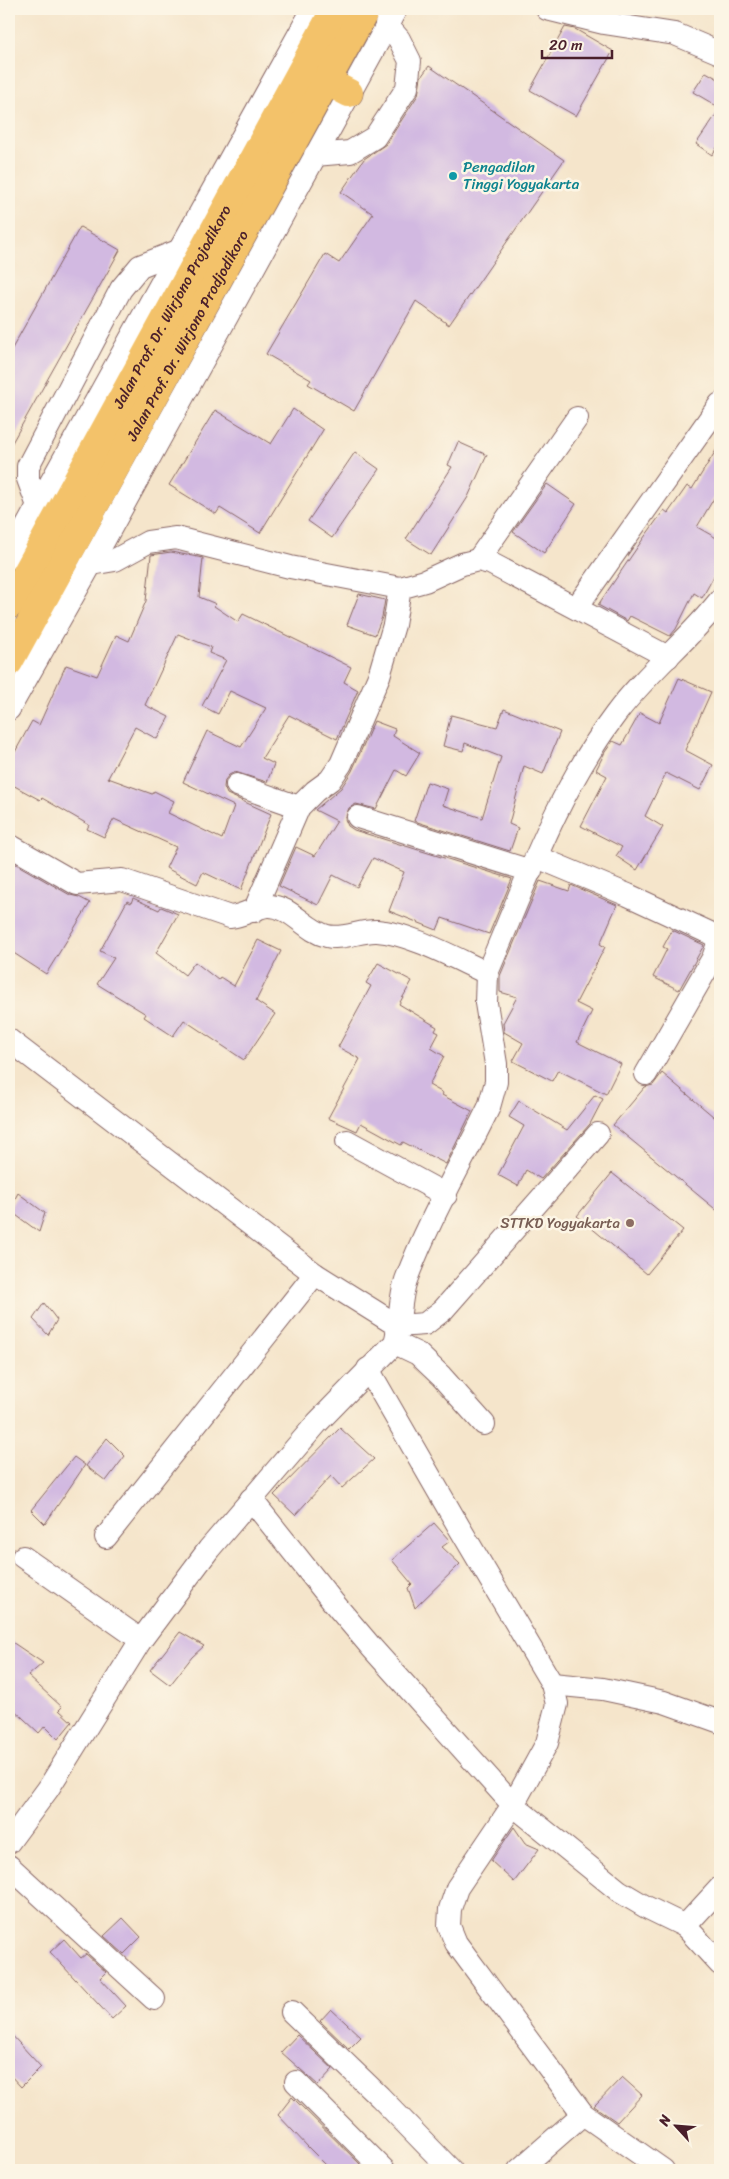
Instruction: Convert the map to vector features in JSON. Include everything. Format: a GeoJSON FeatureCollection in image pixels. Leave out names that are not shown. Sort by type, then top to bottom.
{"type":"FeatureCollection","features":[{"type":"Feature","properties":{"kind":"highway","name":"Jalan Prof. Dr. Wirjono Projodikoro"},"geometry":{"type":"LineString","coordinates":[[9,605],[315,77],[335,9]]}},
{"type":"Feature","properties":{"kind":"highway","name":"Jalan Prof. Dr. Wirjono Prodjodikoro"},"geometry":{"type":"LineString","coordinates":[[9,662],[315,77],[383,14]]}},
{"type":"Feature","properties":{"kind":"street"},"geometry":{"type":"LineString","coordinates":[[9,709],[316,155],[313,9]]}},
{"type":"Feature","properties":{"kind":"street"},"geometry":{"type":"LineString","coordinates":[[547,9],[604,23],[676,34],[720,54]]}},
{"type":"Feature","properties":{"kind":"street"},"geometry":{"type":"LineString","coordinates":[[316,155],[350,152],[376,138],[407,88],[410,61],[383,14]]}},
{"type":"Feature","properties":{"kind":"street"},"geometry":{"type":"LineString","coordinates":[[9,557],[178,251],[315,77]]}},
{"type":"Feature","properties":{"kind":"street"},"geometry":{"type":"LineString","coordinates":[[38,506],[28,479],[28,466],[121,288],[140,266],[178,251]]}},
{"type":"Feature","properties":{"kind":"street"},"geometry":{"type":"LineString","coordinates":[[576,608],[720,404]]}},
{"type":"Feature","properties":{"kind":"street"},"geometry":{"type":"LineString","coordinates":[[478,560],[577,418]]}},
{"type":"Feature","properties":{"kind":"street"},"geometry":{"type":"LineString","coordinates":[[91,564],[115,560],[148,542],[176,538],[290,567],[400,588],[426,581],[462,564],[478,560],[490,563],[668,657]]}},
{"type":"Feature","properties":{"kind":"street"},"geometry":{"type":"LineString","coordinates":[[254,911],[299,807],[315,791],[330,780],[341,764],[379,676],[394,625],[400,588]]}},
{"type":"Feature","properties":{"kind":"street"},"geometry":{"type":"LineString","coordinates":[[9,1842],[48,1788],[141,1640],[209,1549],[310,1430],[368,1369],[396,1334],[400,1300],[406,1281],[489,1107],[496,1082],[496,1064],[486,1003],[487,973],[560,804],[614,716],[639,686],[720,600]]}},
{"type":"Feature","properties":{"kind":"street"},"geometry":{"type":"LineString","coordinates":[[237,786],[299,807]]}},
{"type":"Feature","properties":{"kind":"street"},"geometry":{"type":"LineString","coordinates":[[358,817],[534,864],[628,895],[714,935],[718,944],[713,958],[646,1074]]}},
{"type":"Feature","properties":{"kind":"street"},"geometry":{"type":"LineString","coordinates":[[9,845],[77,884],[122,880],[230,917],[242,916],[267,906],[288,911],[311,930],[329,937],[376,931],[407,938],[487,973]]}},
{"type":"Feature","properties":{"kind":"street"},"geometry":{"type":"LineString","coordinates":[[9,1040],[396,1334],[441,1376],[484,1424]]}},
{"type":"Feature","properties":{"kind":"street"},"geometry":{"type":"LineString","coordinates":[[396,1334],[425,1324],[443,1310],[598,1134]]}},
{"type":"Feature","properties":{"kind":"street"},"geometry":{"type":"LineString","coordinates":[[347,1141],[446,1195]]}},
{"type":"Feature","properties":{"kind":"street"},"geometry":{"type":"LineString","coordinates":[[106,1537],[315,1274]]}},
{"type":"Feature","properties":{"kind":"street"},"geometry":{"type":"LineString","coordinates":[[368,1369],[459,1528],[552,1684],[556,1704],[549,1734],[513,1805],[457,1888],[450,1909],[449,1926],[456,1943],[582,2114],[663,2170]]}},
{"type":"Feature","properties":{"kind":"street"},"geometry":{"type":"LineString","coordinates":[[252,1499],[332,1602],[513,1805],[619,1891],[646,1907],[686,1926],[720,1964]]}},
{"type":"Feature","properties":{"kind":"street"},"geometry":{"type":"LineString","coordinates":[[23,1557],[141,1640]]}},
{"type":"Feature","properties":{"kind":"street"},"geometry":{"type":"LineString","coordinates":[[552,1684],[603,1690],[664,1702],[720,1722]]}},
{"type":"Feature","properties":{"kind":"street"},"geometry":{"type":"LineString","coordinates":[[9,1866],[154,1999]]}},
{"type":"Feature","properties":{"kind":"street"},"geometry":{"type":"LineString","coordinates":[[686,1926],[720,1888]]}},
{"type":"Feature","properties":{"kind":"street"},"geometry":{"type":"LineString","coordinates":[[292,2012],[380,2097],[450,2170]]}},
{"type":"Feature","properties":{"kind":"street"},"geometry":{"type":"LineString","coordinates":[[296,2082],[384,2170]]}},
{"type":"Feature","properties":{"kind":"street"},"geometry":{"type":"LineString","coordinates":[[519,2170],[582,2114]]}},
{"type":"Feature","properties":{"kind":"building"},"geometry":{"type":"Polygon","coordinates":[[[565,27],[575,29],[613,51],[576,116],[530,90],[565,27]]]}},
{"type":"Feature","properties":{"kind":"building"},"geometry":{"type":"Polygon","coordinates":[[[429,66],[564,160],[449,325],[416,301],[354,411],[308,384],[311,380],[266,354],[325,254],[339,263],[373,214],[341,192],[364,159],[386,144],[418,95],[421,77],[429,66]]]}},
{"type":"Feature","properties":{"kind":"building"},"geometry":{"type":"Polygon","coordinates":[[[706,72],[720,80],[720,108],[693,92],[706,72]]]}},
{"type":"Feature","properties":{"kind":"building"},"geometry":{"type":"Polygon","coordinates":[[[720,109],[720,143],[712,155],[696,144],[720,109]]]}},
{"type":"Feature","properties":{"kind":"building"},"geometry":{"type":"Polygon","coordinates":[[[80,227],[120,250],[9,448],[9,354],[80,227]]]}},
{"type":"Feature","properties":{"kind":"building"},"geometry":{"type":"Polygon","coordinates":[[[293,409],[323,430],[260,533],[220,508],[216,514],[169,485],[215,410],[271,444],[293,409]]]}},
{"type":"Feature","properties":{"kind":"building"},"geometry":{"type":"Polygon","coordinates":[[[458,442],[487,455],[468,497],[431,555],[406,539],[452,467],[448,465],[458,442]]]}},
{"type":"Feature","properties":{"kind":"building"},"geometry":{"type":"Polygon","coordinates":[[[720,444],[720,488],[697,527],[720,540],[720,565],[702,598],[694,593],[676,629],[670,636],[630,616],[627,621],[598,605],[664,510],[668,513],[687,486],[692,489],[720,444]]]}},
{"type":"Feature","properties":{"kind":"building"},"geometry":{"type":"Polygon","coordinates":[[[355,452],[379,469],[332,538],[308,521],[355,452]]]}},
{"type":"Feature","properties":{"kind":"building"},"geometry":{"type":"Polygon","coordinates":[[[547,484],[576,504],[544,553],[513,532],[547,484]]]}},
{"type":"Feature","properties":{"kind":"building"},"geometry":{"type":"Polygon","coordinates":[[[171,552],[203,558],[199,597],[216,604],[214,606],[238,622],[243,614],[351,667],[344,682],[358,690],[337,739],[289,715],[262,758],[274,764],[267,782],[235,772],[225,780],[224,787],[227,794],[271,814],[241,890],[203,872],[197,884],[166,868],[176,847],[114,819],[104,837],[87,829],[89,825],[42,798],[40,800],[9,783],[9,763],[32,721],[39,725],[66,665],[97,676],[116,635],[129,641],[146,601],[151,555],[171,552]],[[178,634],[145,705],[169,717],[157,739],[135,727],[108,778],[152,794],[154,791],[174,801],[168,813],[222,839],[234,806],[183,782],[207,731],[241,747],[266,708],[230,691],[218,714],[202,706],[226,660],[209,653],[211,647],[178,634]]]}},
{"type":"Feature","properties":{"kind":"building"},"geometry":{"type":"Polygon","coordinates":[[[359,594],[385,600],[382,617],[375,635],[347,625],[359,594]]]}},
{"type":"Feature","properties":{"kind":"building"},"geometry":{"type":"Polygon","coordinates":[[[679,678],[711,692],[685,750],[713,765],[700,790],[666,773],[645,816],[663,827],[637,870],[616,856],[622,847],[581,826],[607,776],[596,770],[605,752],[613,741],[622,745],[640,713],[659,723],[679,678]]]}},
{"type":"Feature","properties":{"kind":"building"},"geometry":{"type":"Polygon","coordinates":[[[504,709],[560,732],[543,774],[524,766],[509,824],[518,828],[510,851],[414,821],[427,782],[448,789],[443,805],[482,818],[501,757],[465,743],[463,751],[443,746],[451,715],[497,727],[504,709]]]}},
{"type":"Feature","properties":{"kind":"building"},"geometry":{"type":"Polygon","coordinates":[[[374,721],[395,729],[393,736],[420,753],[406,776],[396,770],[376,809],[356,804],[349,808],[345,819],[348,826],[354,830],[512,879],[489,934],[442,918],[437,930],[389,911],[404,872],[373,858],[357,887],[333,875],[318,905],[279,886],[296,847],[315,856],[337,821],[315,810],[341,788],[352,771],[374,721]]]}},
{"type":"Feature","properties":{"kind":"building"},"geometry":{"type":"Polygon","coordinates":[[[9,860],[70,895],[90,903],[46,974],[9,950],[9,860]]]}},
{"type":"Feature","properties":{"kind":"building"},"geometry":{"type":"Polygon","coordinates":[[[540,881],[569,891],[571,885],[617,905],[600,944],[605,947],[576,1003],[592,1011],[577,1042],[621,1064],[606,1094],[558,1070],[552,1081],[513,1061],[523,1043],[504,1032],[503,1023],[517,997],[500,992],[500,976],[540,881]]]}},
{"type":"Feature","properties":{"kind":"building"},"geometry":{"type":"Polygon","coordinates":[[[133,898],[159,910],[161,907],[178,914],[156,953],[185,975],[195,962],[218,980],[220,977],[234,986],[258,940],[281,951],[256,1001],[275,1014],[244,1060],[184,1020],[173,1036],[144,1017],[146,1014],[97,984],[114,958],[100,951],[127,901],[131,903],[133,898]]]}},
{"type":"Feature","properties":{"kind":"building"},"geometry":{"type":"Polygon","coordinates":[[[672,930],[704,945],[679,990],[653,977],[667,949],[663,947],[672,930]]]}},
{"type":"Feature","properties":{"kind":"building"},"geometry":{"type":"Polygon","coordinates":[[[378,963],[412,981],[399,1004],[437,1027],[435,1031],[439,1033],[431,1048],[444,1056],[429,1085],[443,1093],[442,1095],[472,1111],[446,1164],[403,1142],[401,1145],[361,1123],[357,1131],[328,1118],[360,1059],[338,1047],[371,986],[366,983],[378,963]]]}},
{"type":"Feature","properties":{"kind":"building"},"geometry":{"type":"Polygon","coordinates":[[[662,1073],[720,1122],[720,1213],[613,1125],[645,1087],[653,1085],[662,1073]]]}},
{"type":"Feature","properties":{"kind":"building"},"geometry":{"type":"Polygon","coordinates":[[[595,1095],[603,1099],[590,1124],[541,1179],[526,1170],[518,1186],[498,1175],[524,1126],[509,1117],[519,1101],[567,1130],[595,1095]]]}},
{"type":"Feature","properties":{"kind":"building","name":"STTKD Yogyakarta"},"geometry":{"type":"Polygon","coordinates":[[[612,1173],[683,1230],[647,1274],[577,1216],[612,1173]]]}},
{"type":"Feature","properties":{"kind":"building"},"geometry":{"type":"Polygon","coordinates":[[[18,1193],[45,1213],[39,1232],[9,1210],[18,1193]]]}},
{"type":"Feature","properties":{"kind":"building"},"geometry":{"type":"Polygon","coordinates":[[[44,1303],[57,1320],[48,1335],[33,1319],[44,1303]]]}},
{"type":"Feature","properties":{"kind":"building"},"geometry":{"type":"Polygon","coordinates":[[[340,1428],[374,1459],[342,1488],[331,1476],[295,1515],[274,1495],[340,1428]]]}},
{"type":"Feature","properties":{"kind":"building"},"geometry":{"type":"Polygon","coordinates":[[[107,1438],[125,1456],[106,1481],[86,1466],[107,1438]]]}},
{"type":"Feature","properties":{"kind":"building"},"geometry":{"type":"Polygon","coordinates":[[[74,1457],[85,1465],[45,1524],[31,1510],[74,1457]]]}},
{"type":"Feature","properties":{"kind":"building"},"geometry":{"type":"Polygon","coordinates":[[[434,1523],[450,1541],[442,1547],[460,1564],[415,1608],[408,1588],[412,1584],[392,1560],[434,1523]]]}},
{"type":"Feature","properties":{"kind":"building"},"geometry":{"type":"Polygon","coordinates":[[[180,1632],[204,1646],[192,1657],[170,1685],[150,1670],[180,1632]]]}},
{"type":"Feature","properties":{"kind":"building"},"geometry":{"type":"Polygon","coordinates":[[[9,1640],[43,1663],[28,1676],[62,1707],[59,1710],[72,1722],[58,1739],[45,1726],[39,1733],[9,1705],[9,1640]]]}},
{"type":"Feature","properties":{"kind":"building"},"geometry":{"type":"Polygon","coordinates":[[[514,1827],[525,1843],[539,1849],[514,1882],[491,1861],[514,1827]]]}},
{"type":"Feature","properties":{"kind":"building"},"geometry":{"type":"Polygon","coordinates":[[[123,1918],[141,1937],[124,1954],[104,1936],[123,1918]]]}},
{"type":"Feature","properties":{"kind":"building"},"geometry":{"type":"Polygon","coordinates":[[[64,1939],[81,1958],[86,1954],[106,1972],[100,1978],[126,2006],[112,2019],[50,1952],[64,1939]]]}},
{"type":"Feature","properties":{"kind":"building"},"geometry":{"type":"Polygon","coordinates":[[[331,2009],[361,2037],[349,2049],[320,2021],[331,2009]]]}},
{"type":"Feature","properties":{"kind":"building"},"geometry":{"type":"Polygon","coordinates":[[[9,2032],[41,2067],[21,2087],[9,2074],[9,2032]]]}},
{"type":"Feature","properties":{"kind":"building"},"geometry":{"type":"Polygon","coordinates":[[[297,2035],[333,2069],[318,2085],[281,2052],[297,2035]]]}},
{"type":"Feature","properties":{"kind":"building"},"geometry":{"type":"Polygon","coordinates":[[[622,2077],[642,2095],[617,2122],[594,2106],[622,2077]]]}},
{"type":"Feature","properties":{"kind":"building"},"geometry":{"type":"Polygon","coordinates":[[[292,2097],[366,2170],[331,2170],[278,2115],[292,2097]]]}},
{"type":"Feature","properties":{"kind":"place","name":"Pengadilan Tinggi Yogyakarta"},"geometry":{"type":"Point","coordinates":[453,176]}},
{"type":"Feature","properties":{"kind":"place","name":"STTKD Yogyakarta"},"geometry":{"type":"Point","coordinates":[630,1223]}}]}
